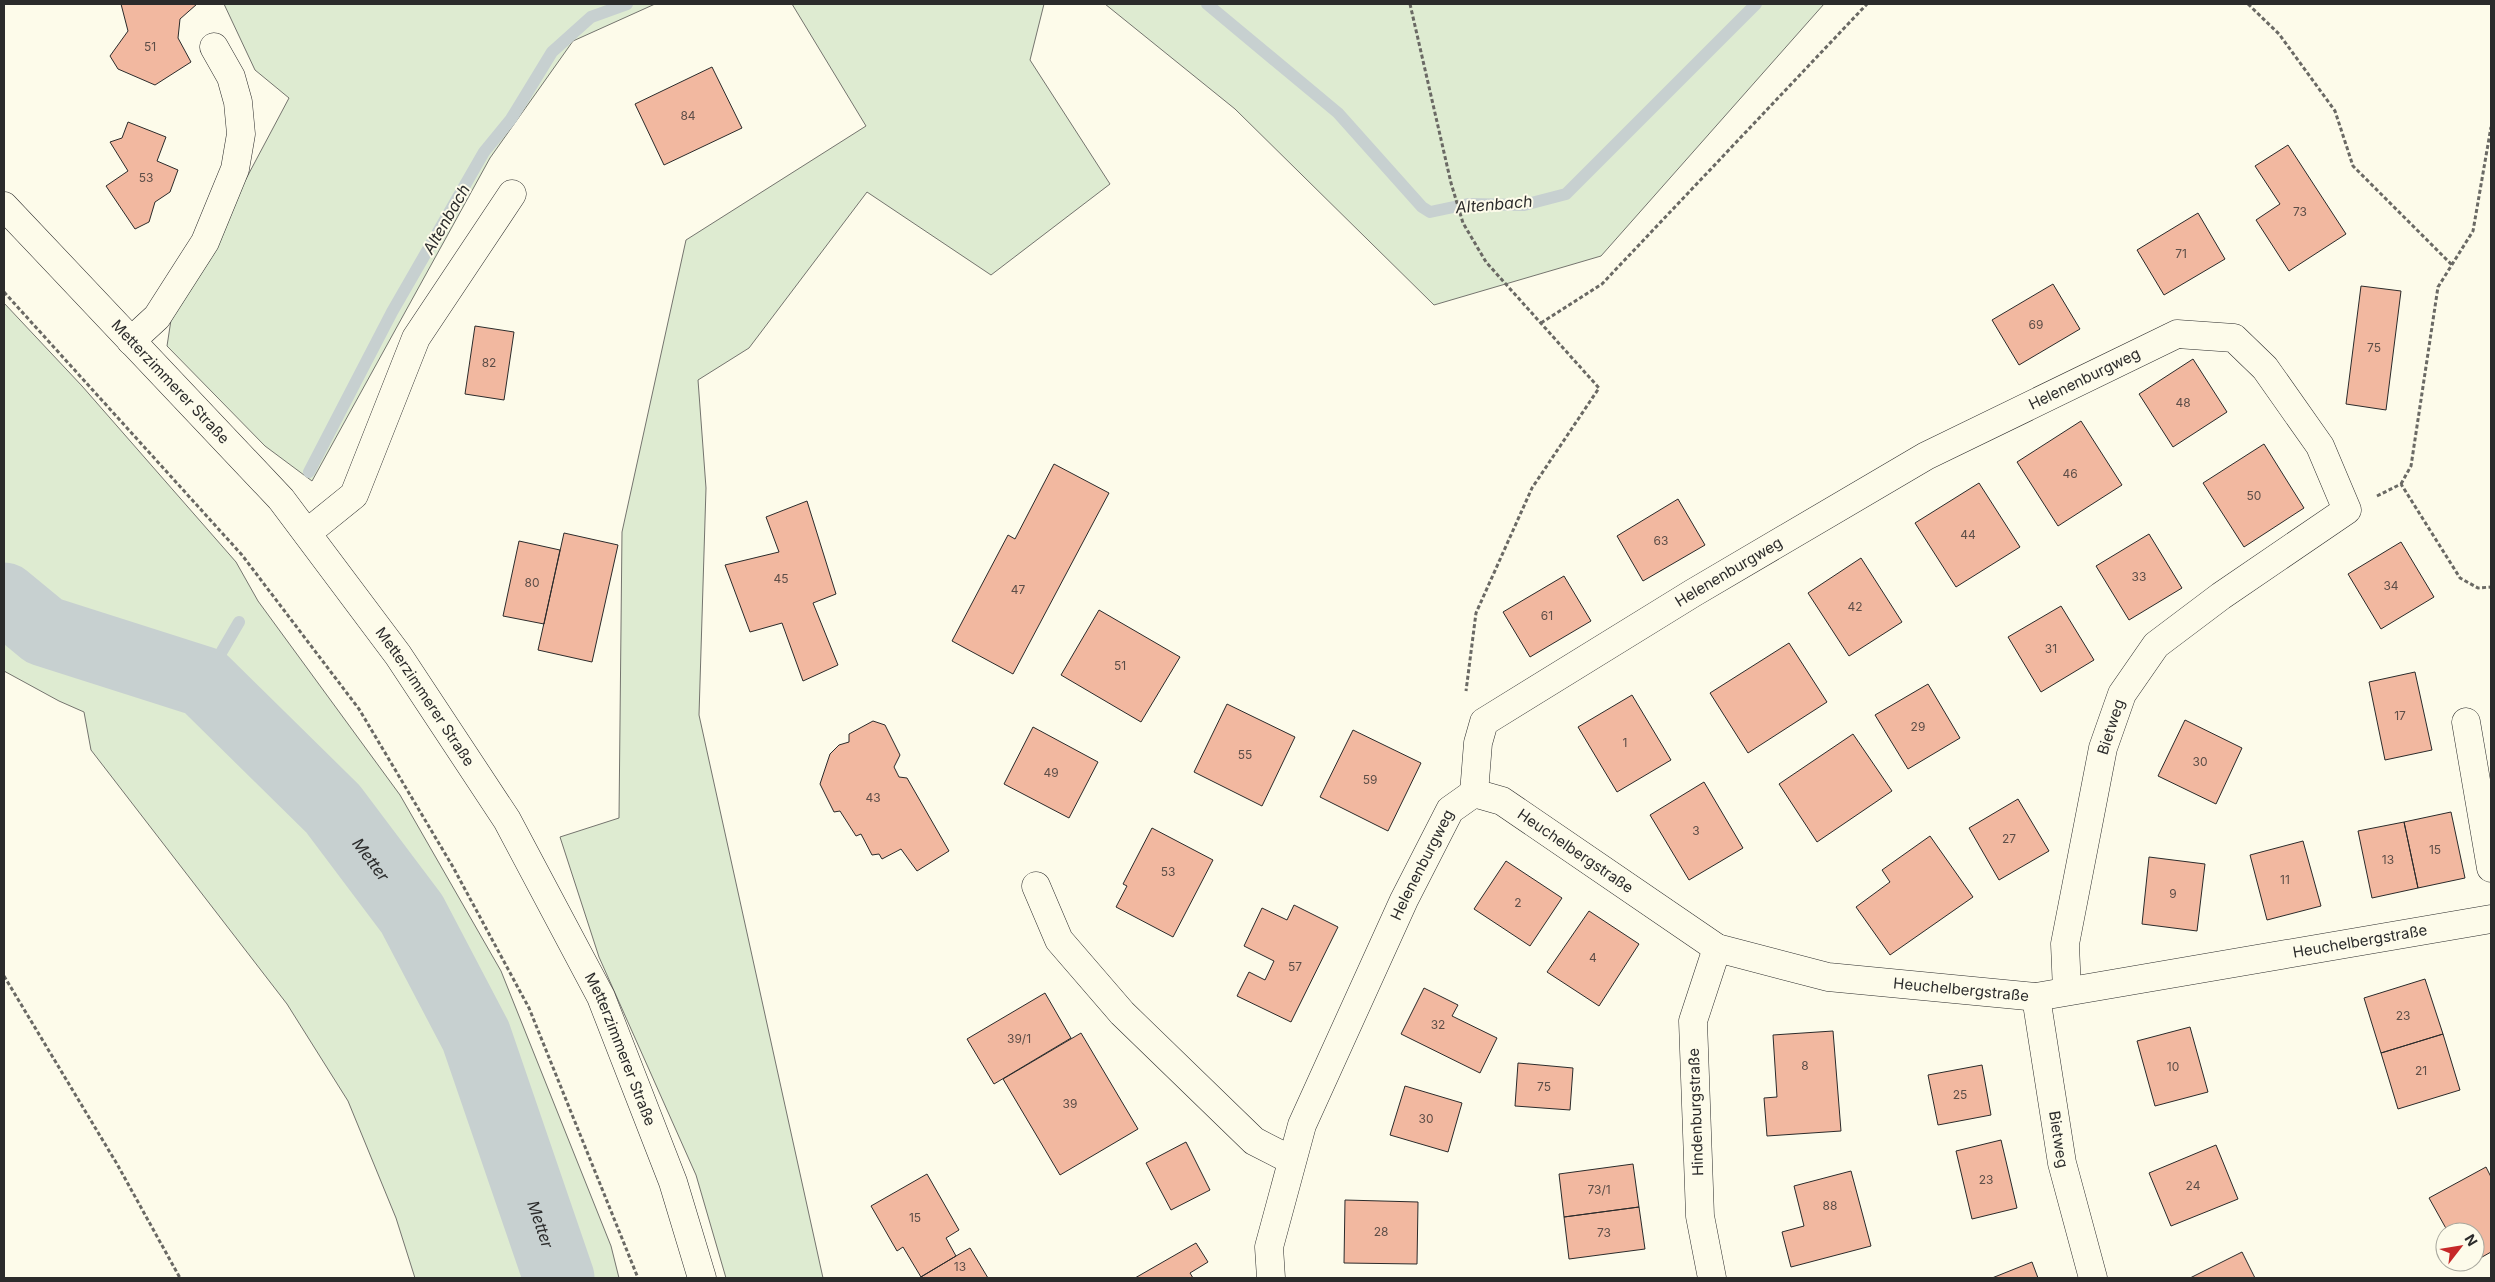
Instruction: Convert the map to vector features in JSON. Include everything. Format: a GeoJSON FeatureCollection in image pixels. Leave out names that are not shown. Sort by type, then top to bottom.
{"type":"FeatureCollection","features":[{"type":"Feature","properties":{"kind":"street"},"geometry":{"type":"LineString","coordinates":[[131,341],[157,317],[205,242],[235,170],[241,134],[238,102],[230,78],[214,47]]}},
{"type":"Feature","properties":{"kind":"street"},"geometry":{"type":"LineString","coordinates":[[307,533],[354,495],[416,338],[512,194]]}},
{"type":"Feature","properties":{"kind":"street","name":"Metterzimmerer Straße"},"geometry":{"type":"LineString","coordinates":[[4,206],[280,499],[398,655],[507,820],[601,997],[673,1182],[702,1278]]}},
{"type":"Feature","properties":{"kind":"street","name":"Helenenburgweg"},"geometry":{"type":"LineString","coordinates":[[1271,1278],[1269,1247],[1302,1125],[1404,900],[1450,810],[1474,794],[1478,743],[1484,722],[1692,593],[1926,456],[2177,334],[2234,338],[2265,368],[2320,446],[2347,510]]}},
{"type":"Feature","properties":{"kind":"street","name":"Bietweg"},"geometry":{"type":"LineString","coordinates":[[2067,991],[2065,944],[2103,748],[2122,694],[2156,645],[2221,596],[2347,510]]}},
{"type":"Feature","properties":{"kind":"street"},"geometry":{"type":"LineString","coordinates":[[2466,722],[2491,868]]}},
{"type":"Feature","properties":{"kind":"street","name":"Heuchelbergstraße"},"geometry":{"type":"LineString","coordinates":[[1474,794],[1502,800],[1717,948],[1828,977],[2036,997],[2491,921]]}},
{"type":"Feature","properties":{"kind":"street"},"geometry":{"type":"LineString","coordinates":[[1036,886],[1059,940],[1122,1013],[1254,1141],[1291,1160]]}},
{"type":"Feature","properties":{"kind":"street","name":"Hindenburgstraße"},"geometry":{"type":"LineString","coordinates":[[1712,1278],[1700,1216],[1693,1020],[1717,948]]}},
{"type":"Feature","properties":{"kind":"street","name":"Bietweg"},"geometry":{"type":"LineString","coordinates":[[2036,997],[2062,1164],[2093,1278]]}},
{"type":"Feature","properties":{"kind":"path"},"geometry":{"type":"LineString","coordinates":[[1410,4],[1451,183],[1463,223],[1486,262],[1599,388],[1532,488],[1476,613],[1466,692],[1472,694]]}},
{"type":"Feature","properties":{"kind":"path"},"geometry":{"type":"LineString","coordinates":[[1541,323],[1602,284],[1867,4]]}},
{"type":"Feature","properties":{"kind":"path"},"geometry":{"type":"LineString","coordinates":[[2248,4],[2279,34],[2335,111],[2353,166],[2452,265]]}},
{"type":"Feature","properties":{"kind":"path"},"geometry":{"type":"LineString","coordinates":[[2347,510],[2401,484],[2411,466],[2438,287],[2472,231],[2491,127]]}},
{"type":"Feature","properties":{"kind":"path"},"geometry":{"type":"LineString","coordinates":[[4,292],[242,555],[358,709],[453,867],[529,1008],[638,1278]]}},
{"type":"Feature","properties":{"kind":"path"},"geometry":{"type":"LineString","coordinates":[[2401,484],[2460,578],[2478,588],[2491,587]]}},
{"type":"Feature","properties":{"kind":"path"},"geometry":{"type":"LineString","coordinates":[[4,976],[117,1164],[180,1278]]}},
{"type":"Feature","properties":{"kind":"green space"},"geometry":{"type":"Polygon","coordinates":[[[224,4],[655,4],[573,41],[490,158],[312,481],[265,446],[167,346],[171,320],[289,98],[255,70],[224,4]]]}},
{"type":"Feature","properties":{"kind":"green space"},"geometry":{"type":"Polygon","coordinates":[[[792,4],[1044,4],[1030,60],[1110,184],[991,275],[867,192],[749,348],[698,380],[706,488],[699,715],[823,1278],[726,1278],[696,1175],[599,957],[560,837],[619,818],[622,532],[686,240],[866,126],[792,4]]]}},
{"type":"Feature","properties":{"kind":"green space"},"geometry":{"type":"Polygon","coordinates":[[[1105,4],[1824,4],[1601,256],[1434,305],[1235,109],[1105,4]]]}},
{"type":"Feature","properties":{"kind":"green space"},"geometry":{"type":"Polygon","coordinates":[[[4,303],[82,386],[236,562],[258,601],[400,795],[501,971],[611,1246],[619,1278],[415,1278],[396,1218],[348,1101],[287,1004],[91,750],[84,712],[59,701],[4,671],[4,303]]]}},
{"type":"Feature","properties":{"kind":"building"},"geometry":{"type":"Polygon","coordinates":[[[121,4],[197,4],[180,19],[178,38],[191,62],[155,85],[118,69],[110,56],[128,31],[121,4]]]}},
{"type":"Feature","properties":{"kind":"building"},"geometry":{"type":"Polygon","coordinates":[[[712,67],[742,128],[664,165],[635,104],[712,67]]]}},
{"type":"Feature","properties":{"kind":"building"},"geometry":{"type":"Polygon","coordinates":[[[128,122],[166,137],[157,161],[178,170],[170,192],[155,202],[149,222],[135,229],[106,186],[128,171],[110,142],[122,138],[128,122]]]}},
{"type":"Feature","properties":{"kind":"building"},"geometry":{"type":"Polygon","coordinates":[[[2288,145],[2346,234],[2289,271],[2256,220],[2280,204],[2255,166],[2288,145]]]}},
{"type":"Feature","properties":{"kind":"building"},"geometry":{"type":"Polygon","coordinates":[[[2198,213],[2225,259],[2164,295],[2137,250],[2198,213]]]}},
{"type":"Feature","properties":{"kind":"building"},"geometry":{"type":"Polygon","coordinates":[[[2053,284],[2080,329],[2019,365],[1992,320],[2053,284]]]}},
{"type":"Feature","properties":{"kind":"building"},"geometry":{"type":"Polygon","coordinates":[[[2361,286],[2401,291],[2386,410],[2346,404],[2361,286]]]}},
{"type":"Feature","properties":{"kind":"building"},"geometry":{"type":"Polygon","coordinates":[[[475,326],[514,332],[504,400],[465,394],[475,326]]]}},
{"type":"Feature","properties":{"kind":"building"},"geometry":{"type":"Polygon","coordinates":[[[2193,359],[2227,412],[2173,447],[2139,394],[2193,359]]]}},
{"type":"Feature","properties":{"kind":"building"},"geometry":{"type":"Polygon","coordinates":[[[2081,421],[2122,485],[2058,526],[2017,462],[2081,421]]]}},
{"type":"Feature","properties":{"kind":"building"},"geometry":{"type":"Polygon","coordinates":[[[2264,444],[2304,508],[2244,547],[2203,483],[2264,444]]]}},
{"type":"Feature","properties":{"kind":"building"},"geometry":{"type":"Polygon","coordinates":[[[1054,464],[1109,493],[1013,674],[952,641],[1008,535],[1015,539],[1054,464]]]}},
{"type":"Feature","properties":{"kind":"building"},"geometry":{"type":"Polygon","coordinates":[[[1979,483],[2020,547],[1956,587],[1915,523],[1979,483]]]}},
{"type":"Feature","properties":{"kind":"building"},"geometry":{"type":"Polygon","coordinates":[[[1678,499],[1705,545],[1643,581],[1617,536],[1678,499]]]}},
{"type":"Feature","properties":{"kind":"building"},"geometry":{"type":"Polygon","coordinates":[[[807,501],[836,594],[813,603],[838,665],[803,681],[782,623],[750,632],[725,565],[779,552],[766,517],[807,501]]]}},
{"type":"Feature","properties":{"kind":"building"},"geometry":{"type":"Polygon","coordinates":[[[564,533],[618,545],[592,662],[538,650],[564,533]]]}},
{"type":"Feature","properties":{"kind":"building"},"geometry":{"type":"Polygon","coordinates":[[[2149,534],[2182,588],[2129,620],[2096,566],[2149,534]]]}},
{"type":"Feature","properties":{"kind":"building"},"geometry":{"type":"Polygon","coordinates":[[[519,541],[560,550],[544,624],[503,616],[519,541]]]}},
{"type":"Feature","properties":{"kind":"building"},"geometry":{"type":"Polygon","coordinates":[[[2401,542],[2434,597],[2381,629],[2348,574],[2401,542]]]}},
{"type":"Feature","properties":{"kind":"building"},"geometry":{"type":"Polygon","coordinates":[[[1861,558],[1902,622],[1849,656],[1808,593],[1861,558]]]}},
{"type":"Feature","properties":{"kind":"building"},"geometry":{"type":"Polygon","coordinates":[[[1564,576],[1591,621],[1530,657],[1503,612],[1564,576]]]}},
{"type":"Feature","properties":{"kind":"building"},"geometry":{"type":"Polygon","coordinates":[[[2061,606],[2094,660],[2041,692],[2008,637],[2061,606]]]}},
{"type":"Feature","properties":{"kind":"building"},"geometry":{"type":"Polygon","coordinates":[[[1099,610],[1180,657],[1141,722],[1061,675],[1099,610]]]}},
{"type":"Feature","properties":{"kind":"building"},"geometry":{"type":"Polygon","coordinates":[[[1789,643],[1827,702],[1748,753],[1710,693],[1789,643]]]}},
{"type":"Feature","properties":{"kind":"building"},"geometry":{"type":"Polygon","coordinates":[[[2415,672],[2432,750],[2385,760],[2369,682],[2415,672]]]}},
{"type":"Feature","properties":{"kind":"building"},"geometry":{"type":"Polygon","coordinates":[[[1928,684],[1960,738],[1908,769],[1875,715],[1928,684]]]}},
{"type":"Feature","properties":{"kind":"building"},"geometry":{"type":"Polygon","coordinates":[[[1632,695],[1671,760],[1617,792],[1578,727],[1632,695]]]}},
{"type":"Feature","properties":{"kind":"building"},"geometry":{"type":"Polygon","coordinates":[[[1227,704],[1295,737],[1262,806],[1194,772],[1227,704]]]}},
{"type":"Feature","properties":{"kind":"building"},"geometry":{"type":"Polygon","coordinates":[[[2185,720],[2242,748],[2216,804],[2158,776],[2185,720]]]}},
{"type":"Feature","properties":{"kind":"building"},"geometry":{"type":"Polygon","coordinates":[[[873,721],[885,725],[900,755],[894,767],[899,777],[907,778],[949,851],[917,871],[901,849],[882,859],[879,854],[872,855],[861,834],[856,836],[840,811],[834,812],[820,784],[830,754],[839,745],[849,742],[849,734],[873,721]]]}},
{"type":"Feature","properties":{"kind":"building"},"geometry":{"type":"Polygon","coordinates":[[[1033,727],[1098,762],[1069,818],[1004,784],[1033,727]]]}},
{"type":"Feature","properties":{"kind":"building"},"geometry":{"type":"Polygon","coordinates":[[[1353,730],[1421,763],[1388,831],[1320,797],[1353,730]]]}},
{"type":"Feature","properties":{"kind":"building"},"geometry":{"type":"Polygon","coordinates":[[[1853,734],[1892,791],[1817,842],[1779,784],[1853,734]]]}},
{"type":"Feature","properties":{"kind":"building"},"geometry":{"type":"Polygon","coordinates":[[[1704,782],[1743,848],[1689,880],[1650,815],[1704,782]]]}},
{"type":"Feature","properties":{"kind":"building"},"geometry":{"type":"Polygon","coordinates":[[[2018,799],[2049,851],[1999,880],[1969,828],[2018,799]]]}},
{"type":"Feature","properties":{"kind":"building"},"geometry":{"type":"Polygon","coordinates":[[[2451,812],[2465,878],[2418,888],[2404,822],[2451,812]]]}},
{"type":"Feature","properties":{"kind":"building"},"geometry":{"type":"Polygon","coordinates":[[[2404,822],[2418,888],[2372,898],[2358,831],[2404,822]]]}},
{"type":"Feature","properties":{"kind":"building"},"geometry":{"type":"Polygon","coordinates":[[[1152,828],[1213,860],[1173,937],[1116,907],[1127,886],[1123,884],[1152,828]]]}},
{"type":"Feature","properties":{"kind":"building"},"geometry":{"type":"Polygon","coordinates":[[[1930,836],[1973,897],[1890,955],[1856,907],[1890,882],[1882,870],[1930,836]]]}},
{"type":"Feature","properties":{"kind":"building"},"geometry":{"type":"Polygon","coordinates":[[[2303,841],[2321,906],[2267,920],[2250,855],[2303,841]]]}},
{"type":"Feature","properties":{"kind":"building"},"geometry":{"type":"Polygon","coordinates":[[[2149,857],[2205,864],[2197,931],[2142,924],[2149,857]]]}},
{"type":"Feature","properties":{"kind":"building"},"geometry":{"type":"Polygon","coordinates":[[[1506,861],[1562,898],[1530,946],[1474,909],[1506,861]]]}},
{"type":"Feature","properties":{"kind":"building"},"geometry":{"type":"Polygon","coordinates":[[[1294,905],[1338,927],[1291,1022],[1237,996],[1249,972],[1265,980],[1274,961],[1244,946],[1262,908],[1287,920],[1294,905]]]}},
{"type":"Feature","properties":{"kind":"building"},"geometry":{"type":"Polygon","coordinates":[[[1589,911],[1639,944],[1599,1006],[1547,972],[1589,911]]]}},
{"type":"Feature","properties":{"kind":"building"},"geometry":{"type":"Polygon","coordinates":[[[2425,979],[2443,1034],[2381,1053],[2364,998],[2425,979]]]}},
{"type":"Feature","properties":{"kind":"building"},"geometry":{"type":"Polygon","coordinates":[[[1424,988],[1458,1005],[1452,1016],[1497,1038],[1480,1073],[1401,1034],[1424,988]]]}},
{"type":"Feature","properties":{"kind":"building"},"geometry":{"type":"Polygon","coordinates":[[[1045,993],[1071,1038],[994,1084],[967,1039],[1045,993]]]}},
{"type":"Feature","properties":{"kind":"building"},"geometry":{"type":"Polygon","coordinates":[[[2190,1027],[2208,1092],[2155,1106],[2137,1041],[2190,1027]]]}},
{"type":"Feature","properties":{"kind":"building"},"geometry":{"type":"Polygon","coordinates":[[[1833,1031],[1841,1131],[1767,1136],[1764,1098],[1777,1097],[1773,1035],[1833,1031]]]}},
{"type":"Feature","properties":{"kind":"building"},"geometry":{"type":"Polygon","coordinates":[[[1081,1033],[1138,1129],[1060,1175],[1003,1079],[1081,1033]]]}},
{"type":"Feature","properties":{"kind":"building"},"geometry":{"type":"Polygon","coordinates":[[[2443,1034],[2460,1090],[2398,1109],[2381,1053],[2443,1034]]]}},
{"type":"Feature","properties":{"kind":"building"},"geometry":{"type":"Polygon","coordinates":[[[1518,1063],[1573,1068],[1570,1110],[1515,1106],[1518,1063]]]}},
{"type":"Feature","properties":{"kind":"building"},"geometry":{"type":"Polygon","coordinates":[[[1982,1065],[1991,1115],[1938,1125],[1928,1075],[1982,1065]]]}},
{"type":"Feature","properties":{"kind":"building"},"geometry":{"type":"Polygon","coordinates":[[[1405,1086],[1462,1103],[1448,1152],[1390,1135],[1405,1086]]]}},
{"type":"Feature","properties":{"kind":"building"},"geometry":{"type":"Polygon","coordinates":[[[2001,1140],[2017,1208],[1972,1219],[1956,1151],[2001,1140]]]}},
{"type":"Feature","properties":{"kind":"building"},"geometry":{"type":"Polygon","coordinates":[[[1186,1142],[1210,1190],[1171,1210],[1146,1163],[1186,1142]]]}},
{"type":"Feature","properties":{"kind":"building"},"geometry":{"type":"Polygon","coordinates":[[[2216,1145],[2238,1199],[2171,1226],[2149,1173],[2216,1145]]]}},
{"type":"Feature","properties":{"kind":"building"},"geometry":{"type":"Polygon","coordinates":[[[1633,1164],[1639,1207],[1564,1217],[1559,1174],[1633,1164]]]}},
{"type":"Feature","properties":{"kind":"building"},"geometry":{"type":"Polygon","coordinates":[[[2486,1167],[2491,1177],[2491,1252],[2485,1255],[2485,1222],[2442,1222],[2429,1198],[2486,1167]]]}},
{"type":"Feature","properties":{"kind":"building"},"geometry":{"type":"Polygon","coordinates":[[[1851,1171],[1871,1246],[1791,1267],[1782,1232],[1804,1226],[1794,1186],[1851,1171]]]}},
{"type":"Feature","properties":{"kind":"building"},"geometry":{"type":"Polygon","coordinates":[[[927,1174],[959,1230],[946,1238],[956,1256],[921,1277],[903,1247],[897,1251],[871,1206],[927,1174]]]}},
{"type":"Feature","properties":{"kind":"building"},"geometry":{"type":"Polygon","coordinates":[[[1345,1200],[1418,1202],[1417,1264],[1344,1263],[1345,1200]]]}},
{"type":"Feature","properties":{"kind":"building"},"geometry":{"type":"Polygon","coordinates":[[[1639,1207],[1645,1249],[1569,1259],[1564,1217],[1639,1207]]]}},
{"type":"Feature","properties":{"kind":"building"},"geometry":{"type":"Polygon","coordinates":[[[1196,1243],[1208,1262],[1190,1273],[1193,1278],[1135,1278],[1196,1243]]]}},
{"type":"Feature","properties":{"kind":"building"},"geometry":{"type":"Polygon","coordinates":[[[970,1248],[988,1278],[919,1278],[956,1256],[970,1248]]]}},
{"type":"Feature","properties":{"kind":"building"},"geometry":{"type":"Polygon","coordinates":[[[2242,1252],[2255,1278],[2190,1278],[2242,1252]]]}},
{"type":"Feature","properties":{"kind":"building"},"geometry":{"type":"Polygon","coordinates":[[[2032,1262],[2038,1278],[1992,1278],[2032,1262]]]}},
{"type":"Feature","properties":{"kind":"waterway","name":"Altenbach"},"geometry":{"type":"LineString","coordinates":[[309,472],[392,312],[484,152],[511,119],[552,52],[591,17],[627,4]]}},
{"type":"Feature","properties":{"kind":"waterway","name":"Altenbach"},"geometry":{"type":"LineString","coordinates":[[1207,4],[1338,113],[1422,207],[1430,212],[1468,204],[1524,205],[1566,194],[1756,4]]}},
{"type":"Feature","properties":{"kind":"waterway","name":"Metter"},"geometry":{"type":"LineString","coordinates":[[4,598],[44,631],[204,682],[333,809],[412,914],[476,1036],[559,1278]]}},
{"type":"Feature","properties":{"kind":"waterway","name":"Altenbach"},"geometry":{"type":"LineString","coordinates":[[204,682],[239,622]]}}]}
